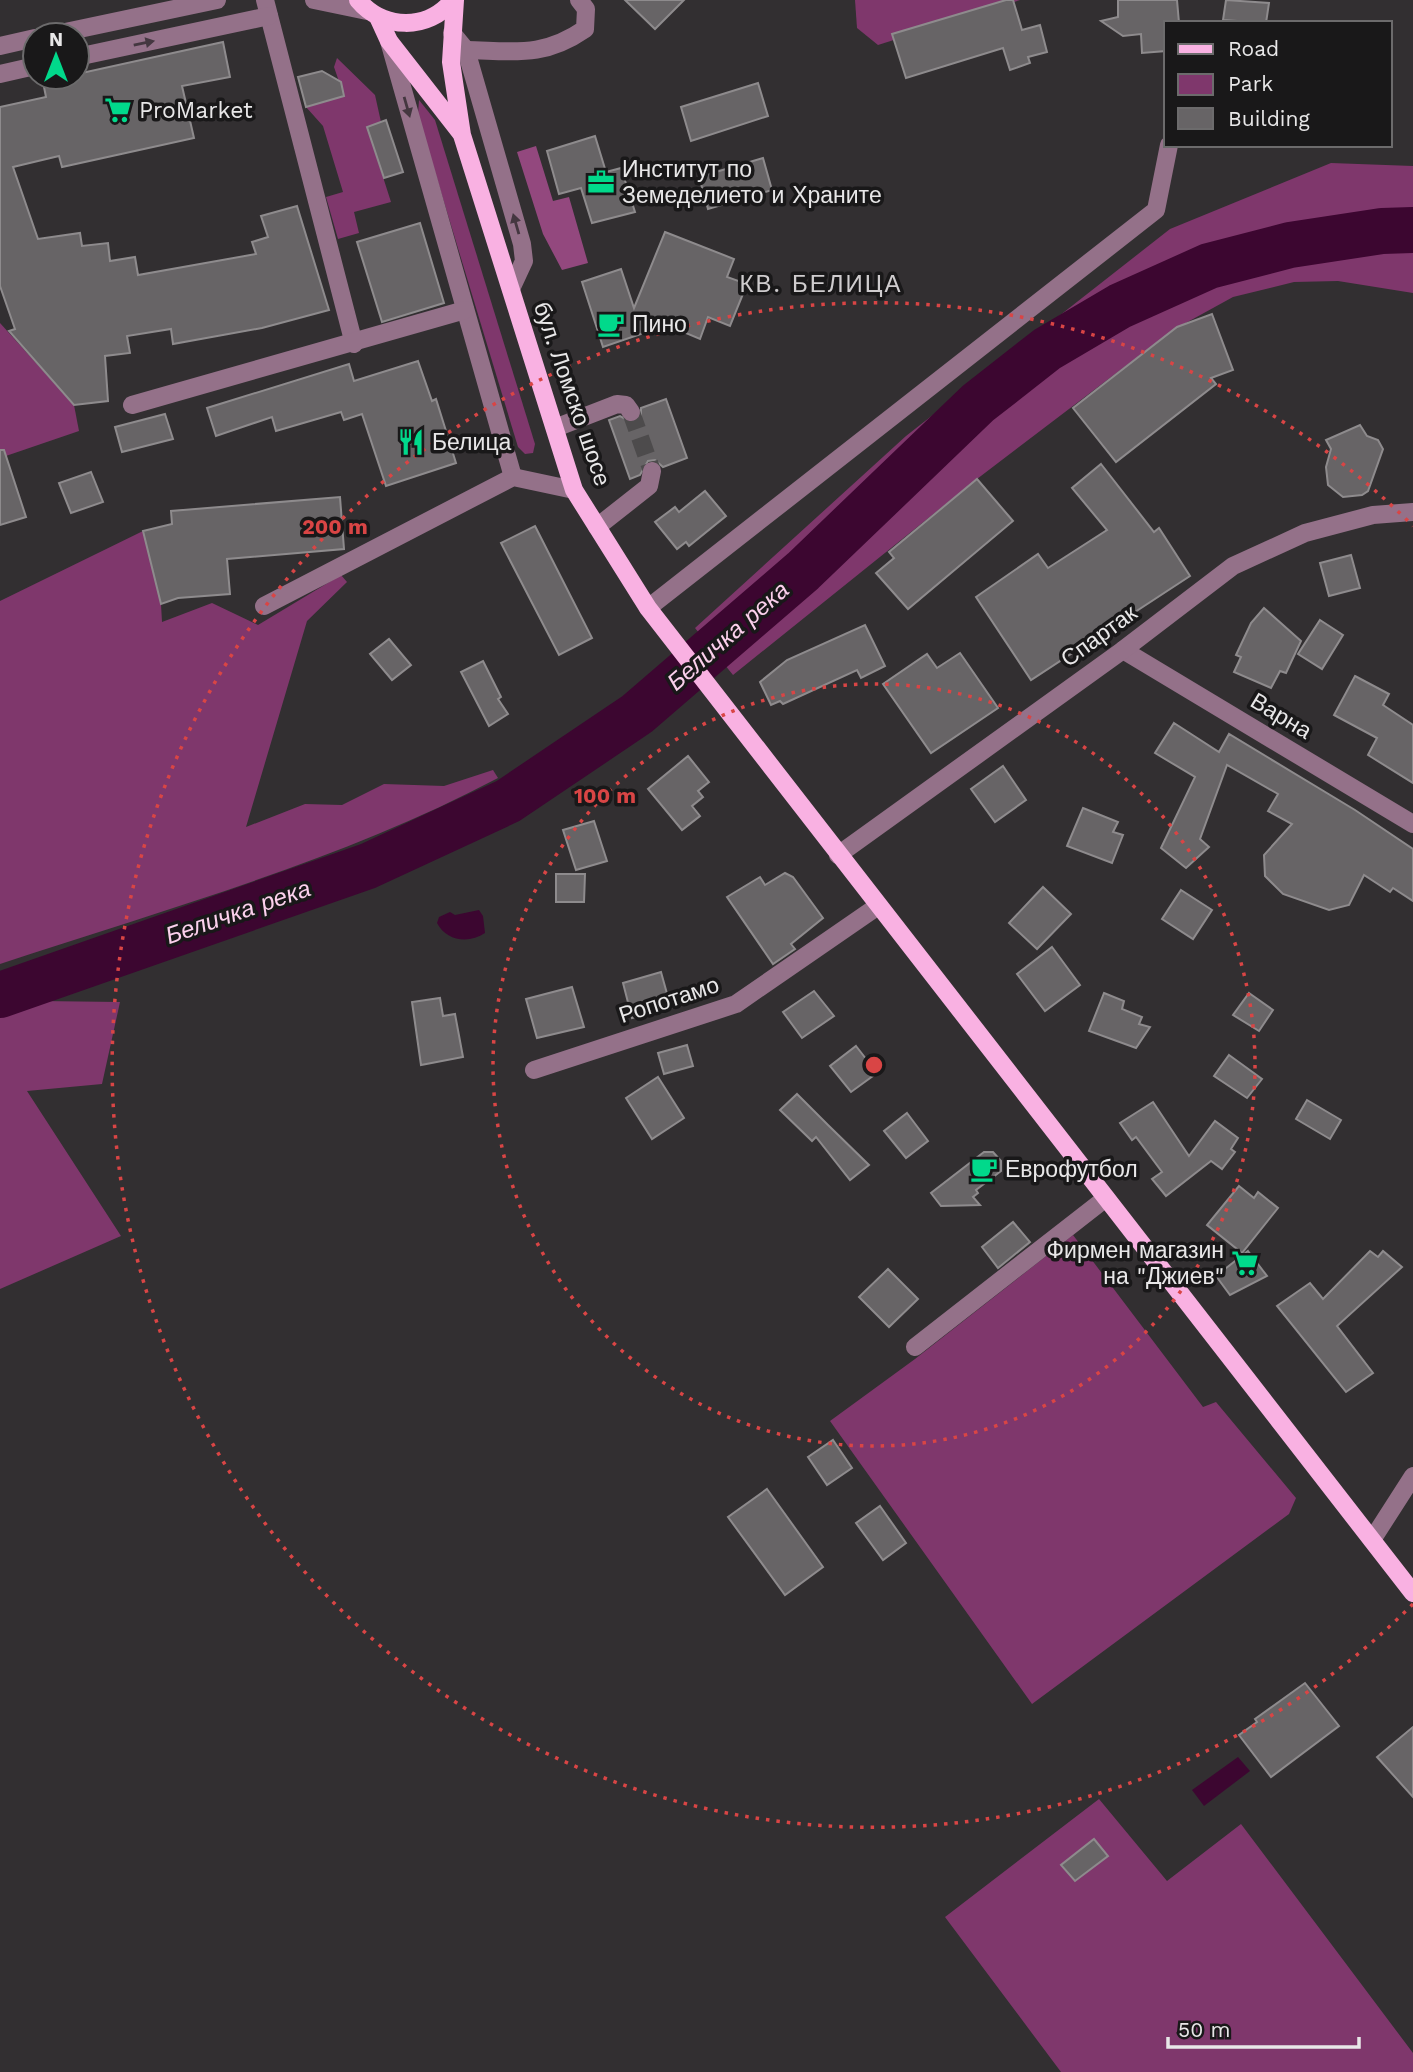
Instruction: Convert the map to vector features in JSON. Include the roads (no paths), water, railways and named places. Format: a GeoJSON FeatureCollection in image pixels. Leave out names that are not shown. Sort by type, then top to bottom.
{"type":"FeatureCollection","features":[{"type":"Feature","properties":{"kind":"main road"},"geometry":{"type":"LineString","coordinates":[[368,10],[397,23],[422,22],[433,17],[454,0]]}},
{"type":"Feature","properties":{"kind":"main road","name":"бул. Ломско шосе"},"geometry":{"type":"LineString","coordinates":[[454,0],[451,62],[462,135],[574,490],[649,608],[1413,1593]]}},
{"type":"Feature","properties":{"kind":"main road","name":"бул. Ломско шосе"},"geometry":{"type":"LineString","coordinates":[[368,10],[462,135]]}},
{"type":"Feature","properties":{"kind":"street"},"geometry":{"type":"LineString","coordinates":[[91,27],[216,0]]}},
{"type":"Feature","properties":{"kind":"street"},"geometry":{"type":"LineString","coordinates":[[314,0],[368,10]]}},
{"type":"Feature","properties":{"kind":"street"},"geometry":{"type":"LineString","coordinates":[[466,50],[533,51],[562,44],[584,29],[586,9],[579,0]]}},
{"type":"Feature","properties":{"kind":"street"},"geometry":{"type":"LineString","coordinates":[[91,53],[267,8],[354,344]]}},
{"type":"Feature","properties":{"kind":"street"},"geometry":{"type":"LineString","coordinates":[[452,33],[466,50],[522,244],[524,261],[511,289]]}},
{"type":"Feature","properties":{"kind":"street"},"geometry":{"type":"LineString","coordinates":[[0,46],[21,41]]}},
{"type":"Feature","properties":{"kind":"street"},"geometry":{"type":"LineString","coordinates":[[389,41],[513,477]]}},
{"type":"Feature","properties":{"kind":"street"},"geometry":{"type":"LineString","coordinates":[[0,74],[21,69]]}},
{"type":"Feature","properties":{"kind":"street"},"geometry":{"type":"LineString","coordinates":[[649,608],[1156,210],[1169,147]]}},
{"type":"Feature","properties":{"kind":"street"},"geometry":{"type":"LineString","coordinates":[[132,405],[354,344],[465,310]]}},
{"type":"Feature","properties":{"kind":"street"},"geometry":{"type":"LineString","coordinates":[[555,428],[617,404],[626,405],[631,412]]}},
{"type":"Feature","properties":{"kind":"street"},"geometry":{"type":"LineString","coordinates":[[597,527],[649,486],[652,471]]}},
{"type":"Feature","properties":{"kind":"street"},"geometry":{"type":"LineString","coordinates":[[264,606],[513,477],[574,490]]}},
{"type":"Feature","properties":{"kind":"street","name":"Спартак"},"geometry":{"type":"LineString","coordinates":[[838,855],[1123,650],[1233,566],[1304,533],[1373,515],[1413,512]]}},
{"type":"Feature","properties":{"kind":"street","name":"Варна"},"geometry":{"type":"LineString","coordinates":[[1123,650],[1413,824]]}},
{"type":"Feature","properties":{"kind":"street","name":"Ропотамо"},"geometry":{"type":"LineString","coordinates":[[534,1070],[736,1004],[878,906]]}},
{"type":"Feature","properties":{"kind":"street"},"geometry":{"type":"LineString","coordinates":[[915,1347],[1106,1198]]}},
{"type":"Feature","properties":{"kind":"street"},"geometry":{"type":"LineString","coordinates":[[1372,1540],[1413,1477]]}},
{"type":"Feature","properties":{"kind":"waterway","name":"Беличка река"},"geometry":{"type":"LineString","coordinates":[[0,995],[368,866],[508,801],[637,714],[803,571],[978,403],[1047,349],[1120,306],[1209,266],[1290,245],[1382,231],[1413,230]]}},
{"type":"Feature","properties":{"kind":"tunnel"},"geometry":{"type":"LineString","coordinates":[[631,412],[652,471]]}},
{"type":"Feature","properties":{"kind":"place","name":"ProMarket"},"geometry":{"type":"Point","coordinates":[118,110]}},
{"type":"Feature","properties":{"kind":"place","name":"Институт по Земеделието и Храните"},"geometry":{"type":"Point","coordinates":[601,182]}},
{"type":"Feature","properties":{"kind":"place","name":"Пино"},"geometry":{"type":"Point","coordinates":[611,324]}},
{"type":"Feature","properties":{"kind":"place","name":"Белица"},"geometry":{"type":"Point","coordinates":[411,442]}},
{"type":"Feature","properties":{"kind":"place","name":"Еврофутбол"},"geometry":{"type":"Point","coordinates":[984,1169]}},
{"type":"Feature","properties":{"kind":"place","name":"Фирмен магазин на \"Джиев\""},"geometry":{"type":"Point","coordinates":[1245,1263]}},
{"type":"Feature","properties":{"kind":"district","name":"КВ. БЕЛИЦА"},"geometry":{"type":"Point","coordinates":[821,284]}}]}
